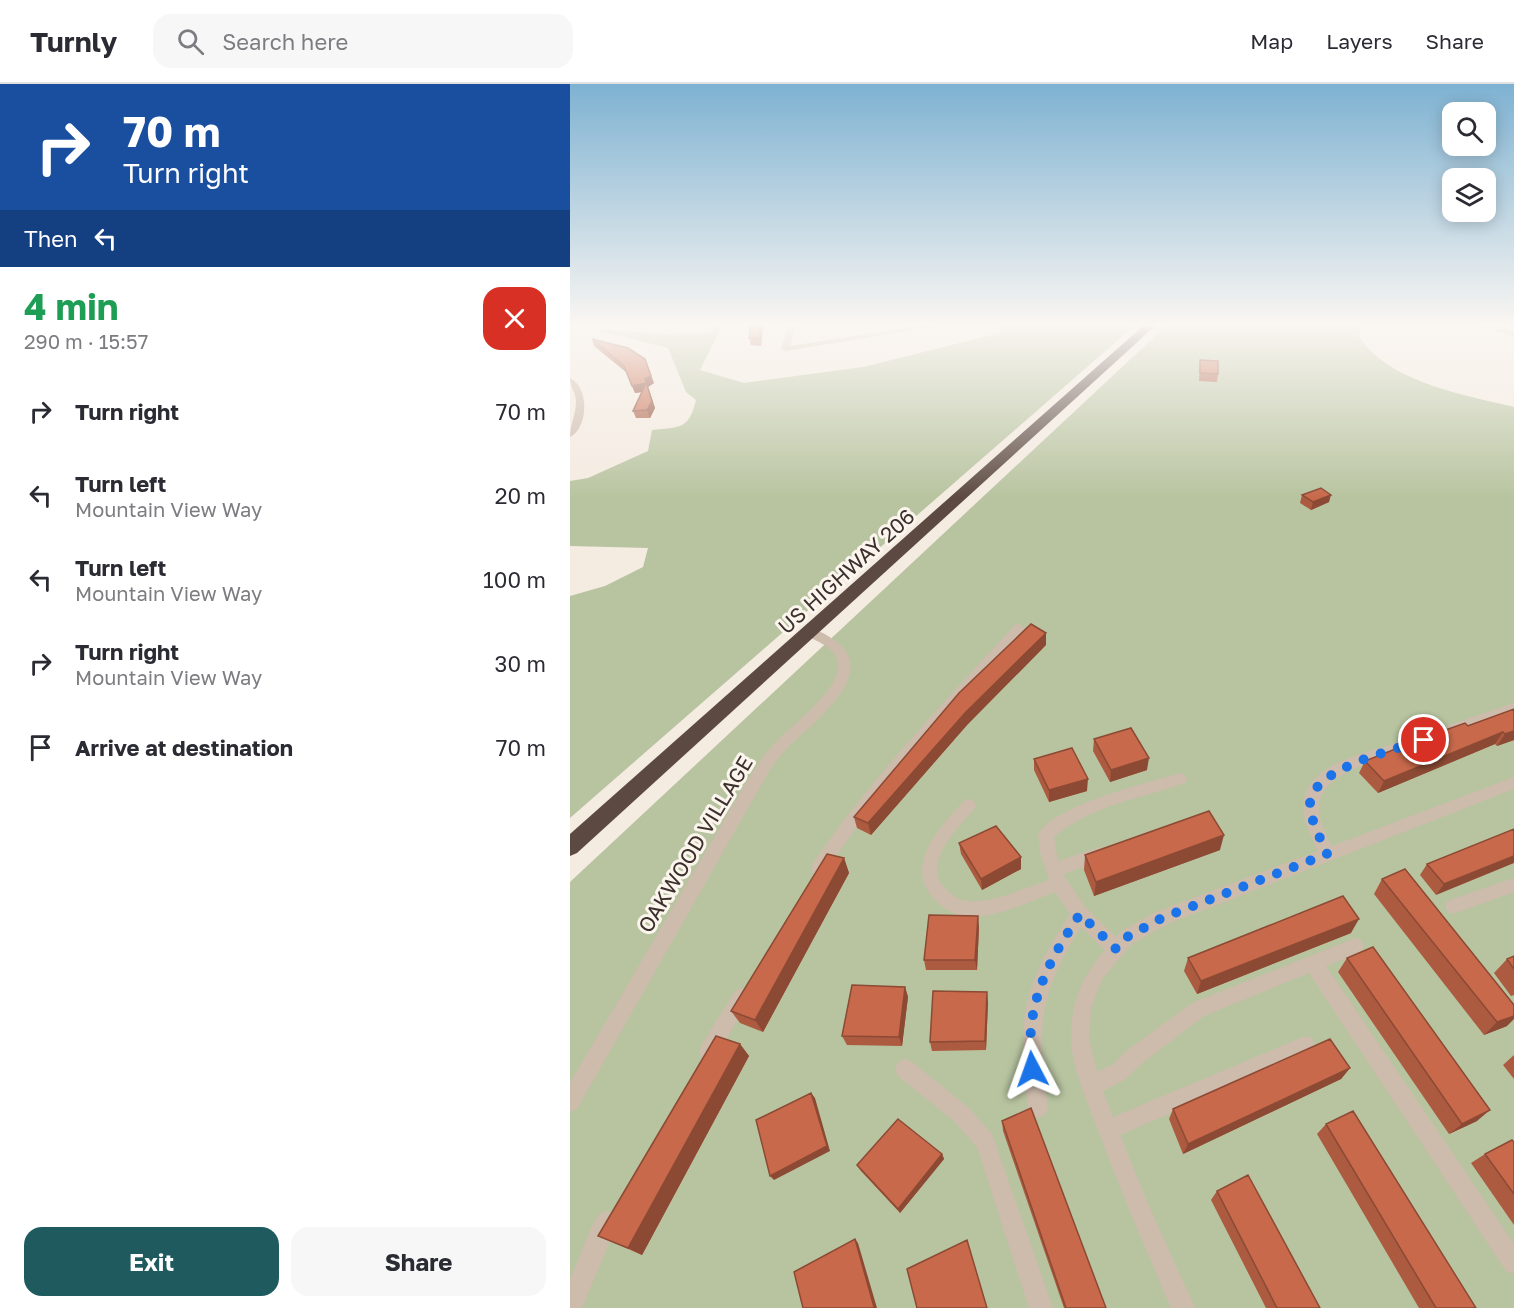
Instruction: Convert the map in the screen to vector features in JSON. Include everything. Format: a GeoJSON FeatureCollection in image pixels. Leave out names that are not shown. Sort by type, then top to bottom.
{"type":"FeatureCollection","features":[{"type":"Feature","properties":{"kind":"highway","name":"US HIGHWAY 206"},"geometry":{"type":"LineString","coordinates":[[570,847],[1086,383]]}},
{"type":"Feature","properties":{"kind":"street"},"geometry":{"type":"LineString","coordinates":[[570,434],[582,405],[580,395],[572,383]]}},
{"type":"Feature","properties":{"kind":"street"},"geometry":{"type":"LineString","coordinates":[[807,888],[846,827],[915,744],[1019,628]]}},
{"type":"Feature","properties":{"kind":"street","name":"OAKWOOD VILLAGE"},"geometry":{"type":"LineString","coordinates":[[570,1102],[751,787],[782,743],[825,702],[842,680],[845,661],[840,651],[832,642],[809,632]]}},
{"type":"Feature","properties":{"kind":"street"},"geometry":{"type":"LineString","coordinates":[[1435,736],[1514,708]]}},
{"type":"Feature","properties":{"kind":"street"},"geometry":{"type":"LineString","coordinates":[[1327,854],[1310,807],[1311,795],[1333,771],[1412,744]]}},
{"type":"Feature","properties":{"kind":"street"},"geometry":{"type":"LineString","coordinates":[[1116,949],[1080,914],[1056,877],[1046,835],[1059,822],[1109,801],[1180,779]]}},
{"type":"Feature","properties":{"kind":"street"},"geometry":{"type":"LineString","coordinates":[[1183,1308],[1091,1086],[1080,1040],[1082,1009],[1095,974],[1127,937],[1162,918],[1327,854],[1513,786]]}},
{"type":"Feature","properties":{"kind":"street"},"geometry":{"type":"LineString","coordinates":[[969,805],[936,844],[929,862],[929,877],[937,892],[956,907],[971,909],[1056,877],[1118,847]]}},
{"type":"Feature","properties":{"kind":"street"},"geometry":{"type":"LineString","coordinates":[[1453,906],[1514,885]]}},
{"type":"Feature","properties":{"kind":"street"},"geometry":{"type":"LineString","coordinates":[[1038,1108],[1030,1050],[1031,1019],[1040,983],[1060,944],[1080,914]]}},
{"type":"Feature","properties":{"kind":"street"},"geometry":{"type":"LineString","coordinates":[[1091,1086],[1119,1072],[1133,1058],[1198,1009],[1355,945]]}},
{"type":"Feature","properties":{"kind":"street"},"geometry":{"type":"LineString","coordinates":[[1313,963],[1514,1263]]}},
{"type":"Feature","properties":{"kind":"street"},"geometry":{"type":"LineString","coordinates":[[702,1062],[751,980]]}},
{"type":"Feature","properties":{"kind":"street"},"geometry":{"type":"LineString","coordinates":[[1108,1130],[1305,1045]]}},
{"type":"Feature","properties":{"kind":"street"},"geometry":{"type":"LineString","coordinates":[[905,1069],[962,1115],[985,1141],[1041,1308]]}},
{"type":"Feature","properties":{"kind":"street"},"geometry":{"type":"LineString","coordinates":[[570,1308],[599,1236],[617,1205]]}},
{"type":"Feature","properties":{"kind":"green space"},"geometry":{"type":"Polygon","coordinates":[[[682,383],[1069,383],[570,818],[570,596],[605,586],[643,567],[648,548],[570,546],[570,481],[588,478],[648,451],[652,430],[676,427],[686,422],[696,400],[686,392],[682,383]]]}},
{"type":"Feature","properties":{"kind":"green space"},"geometry":{"type":"Polygon","coordinates":[[[1105,383],[1427,383],[1514,407],[1514,1308],[570,1308],[570,882],[1105,383]]]}},
{"type":"Feature","properties":{"kind":"building"},"geometry":{"type":"Polygon","coordinates":[[[646,383],[652,401],[647,410],[633,411],[646,383]]]}},
{"type":"Feature","properties":{"kind":"building"},"geometry":{"type":"Polygon","coordinates":[[[1321,488],[1331,495],[1313,502],[1302,495],[1321,488]]]}},
{"type":"Feature","properties":{"kind":"building"},"geometry":{"type":"Polygon","coordinates":[[[1031,624],[1046,633],[965,713],[868,823],[854,817],[959,693],[1031,624]]]}},
{"type":"Feature","properties":{"kind":"building"},"geometry":{"type":"Polygon","coordinates":[[[1514,709],[1514,731],[1505,734],[1503,732],[1384,781],[1365,761],[1465,723],[1468,726],[1514,709]]]}},
{"type":"Feature","properties":{"kind":"building"},"geometry":{"type":"Polygon","coordinates":[[[1131,728],[1149,758],[1111,770],[1094,739],[1131,728]]]}},
{"type":"Feature","properties":{"kind":"building"},"geometry":{"type":"Polygon","coordinates":[[[1072,748],[1088,779],[1049,790],[1034,759],[1072,748]]]}},
{"type":"Feature","properties":{"kind":"building"},"geometry":{"type":"Polygon","coordinates":[[[1209,811],[1224,835],[1096,882],[1085,855],[1209,811]]]}},
{"type":"Feature","properties":{"kind":"building"},"geometry":{"type":"Polygon","coordinates":[[[996,826],[1021,857],[981,879],[959,843],[996,826]]]}},
{"type":"Feature","properties":{"kind":"building"},"geometry":{"type":"Polygon","coordinates":[[[1514,829],[1514,856],[1444,884],[1427,864],[1514,829]]]}},
{"type":"Feature","properties":{"kind":"building"},"geometry":{"type":"Polygon","coordinates":[[[827,854],[844,858],[755,1020],[731,1011],[827,854]]]}},
{"type":"Feature","properties":{"kind":"building"},"geometry":{"type":"Polygon","coordinates":[[[1405,869],[1514,1005],[1514,1016],[1497,1022],[1382,879],[1405,869]]]}},
{"type":"Feature","properties":{"kind":"building"},"geometry":{"type":"Polygon","coordinates":[[[1343,896],[1359,919],[1201,981],[1188,958],[1343,896]]]}},
{"type":"Feature","properties":{"kind":"building"},"geometry":{"type":"Polygon","coordinates":[[[929,915],[978,916],[975,960],[924,960],[929,915]]]}},
{"type":"Feature","properties":{"kind":"building"},"geometry":{"type":"Polygon","coordinates":[[[1373,947],[1490,1110],[1462,1124],[1347,958],[1373,947]]]}},
{"type":"Feature","properties":{"kind":"building"},"geometry":{"type":"Polygon","coordinates":[[[1514,956],[1514,969],[1507,959],[1514,956]]]}},
{"type":"Feature","properties":{"kind":"building"},"geometry":{"type":"Polygon","coordinates":[[[852,985],[905,987],[899,1037],[842,1036],[852,985]]]}},
{"type":"Feature","properties":{"kind":"building"},"geometry":{"type":"Polygon","coordinates":[[[933,991],[987,992],[985,1041],[930,1042],[933,991]]]}},
{"type":"Feature","properties":{"kind":"building"},"geometry":{"type":"Polygon","coordinates":[[[716,1036],[740,1044],[628,1248],[598,1236],[716,1036]]]}},
{"type":"Feature","properties":{"kind":"building"},"geometry":{"type":"Polygon","coordinates":[[[1330,1039],[1350,1068],[1188,1144],[1173,1109],[1330,1039]]]}},
{"type":"Feature","properties":{"kind":"building"},"geometry":{"type":"Polygon","coordinates":[[[811,1093],[827,1146],[770,1176],[756,1120],[811,1093]]]}},
{"type":"Feature","properties":{"kind":"building"},"geometry":{"type":"Polygon","coordinates":[[[1031,1108],[1106,1308],[1066,1308],[1002,1121],[1031,1108]]]}},
{"type":"Feature","properties":{"kind":"building"},"geometry":{"type":"Polygon","coordinates":[[[1353,1111],[1476,1308],[1436,1308],[1326,1124],[1353,1111]]]}},
{"type":"Feature","properties":{"kind":"building"},"geometry":{"type":"Polygon","coordinates":[[[898,1119],[942,1154],[898,1209],[857,1165],[898,1119]]]}},
{"type":"Feature","properties":{"kind":"building"},"geometry":{"type":"Polygon","coordinates":[[[1512,1140],[1514,1142],[1514,1194],[1485,1154],[1512,1140]]]}},
{"type":"Feature","properties":{"kind":"building"},"geometry":{"type":"Polygon","coordinates":[[[1248,1175],[1320,1308],[1277,1308],[1217,1191],[1248,1175]]]}},
{"type":"Feature","properties":{"kind":"building"},"geometry":{"type":"Polygon","coordinates":[[[855,1239],[874,1307],[803,1308],[794,1272],[855,1239]]]}},
{"type":"Feature","properties":{"kind":"building"},"geometry":{"type":"Polygon","coordinates":[[[967,1240],[987,1308],[917,1308],[907,1269],[967,1240]]]}},
{"type":"Feature","properties":{"kind":"route"},"geometry":{"type":"LineString","coordinates":[[1032,1069],[1031,1019],[1040,983],[1060,944],[1080,914],[1116,949],[1127,937],[1162,918],[1327,854],[1310,807],[1311,795],[1333,771],[1424,740]]}}]}
